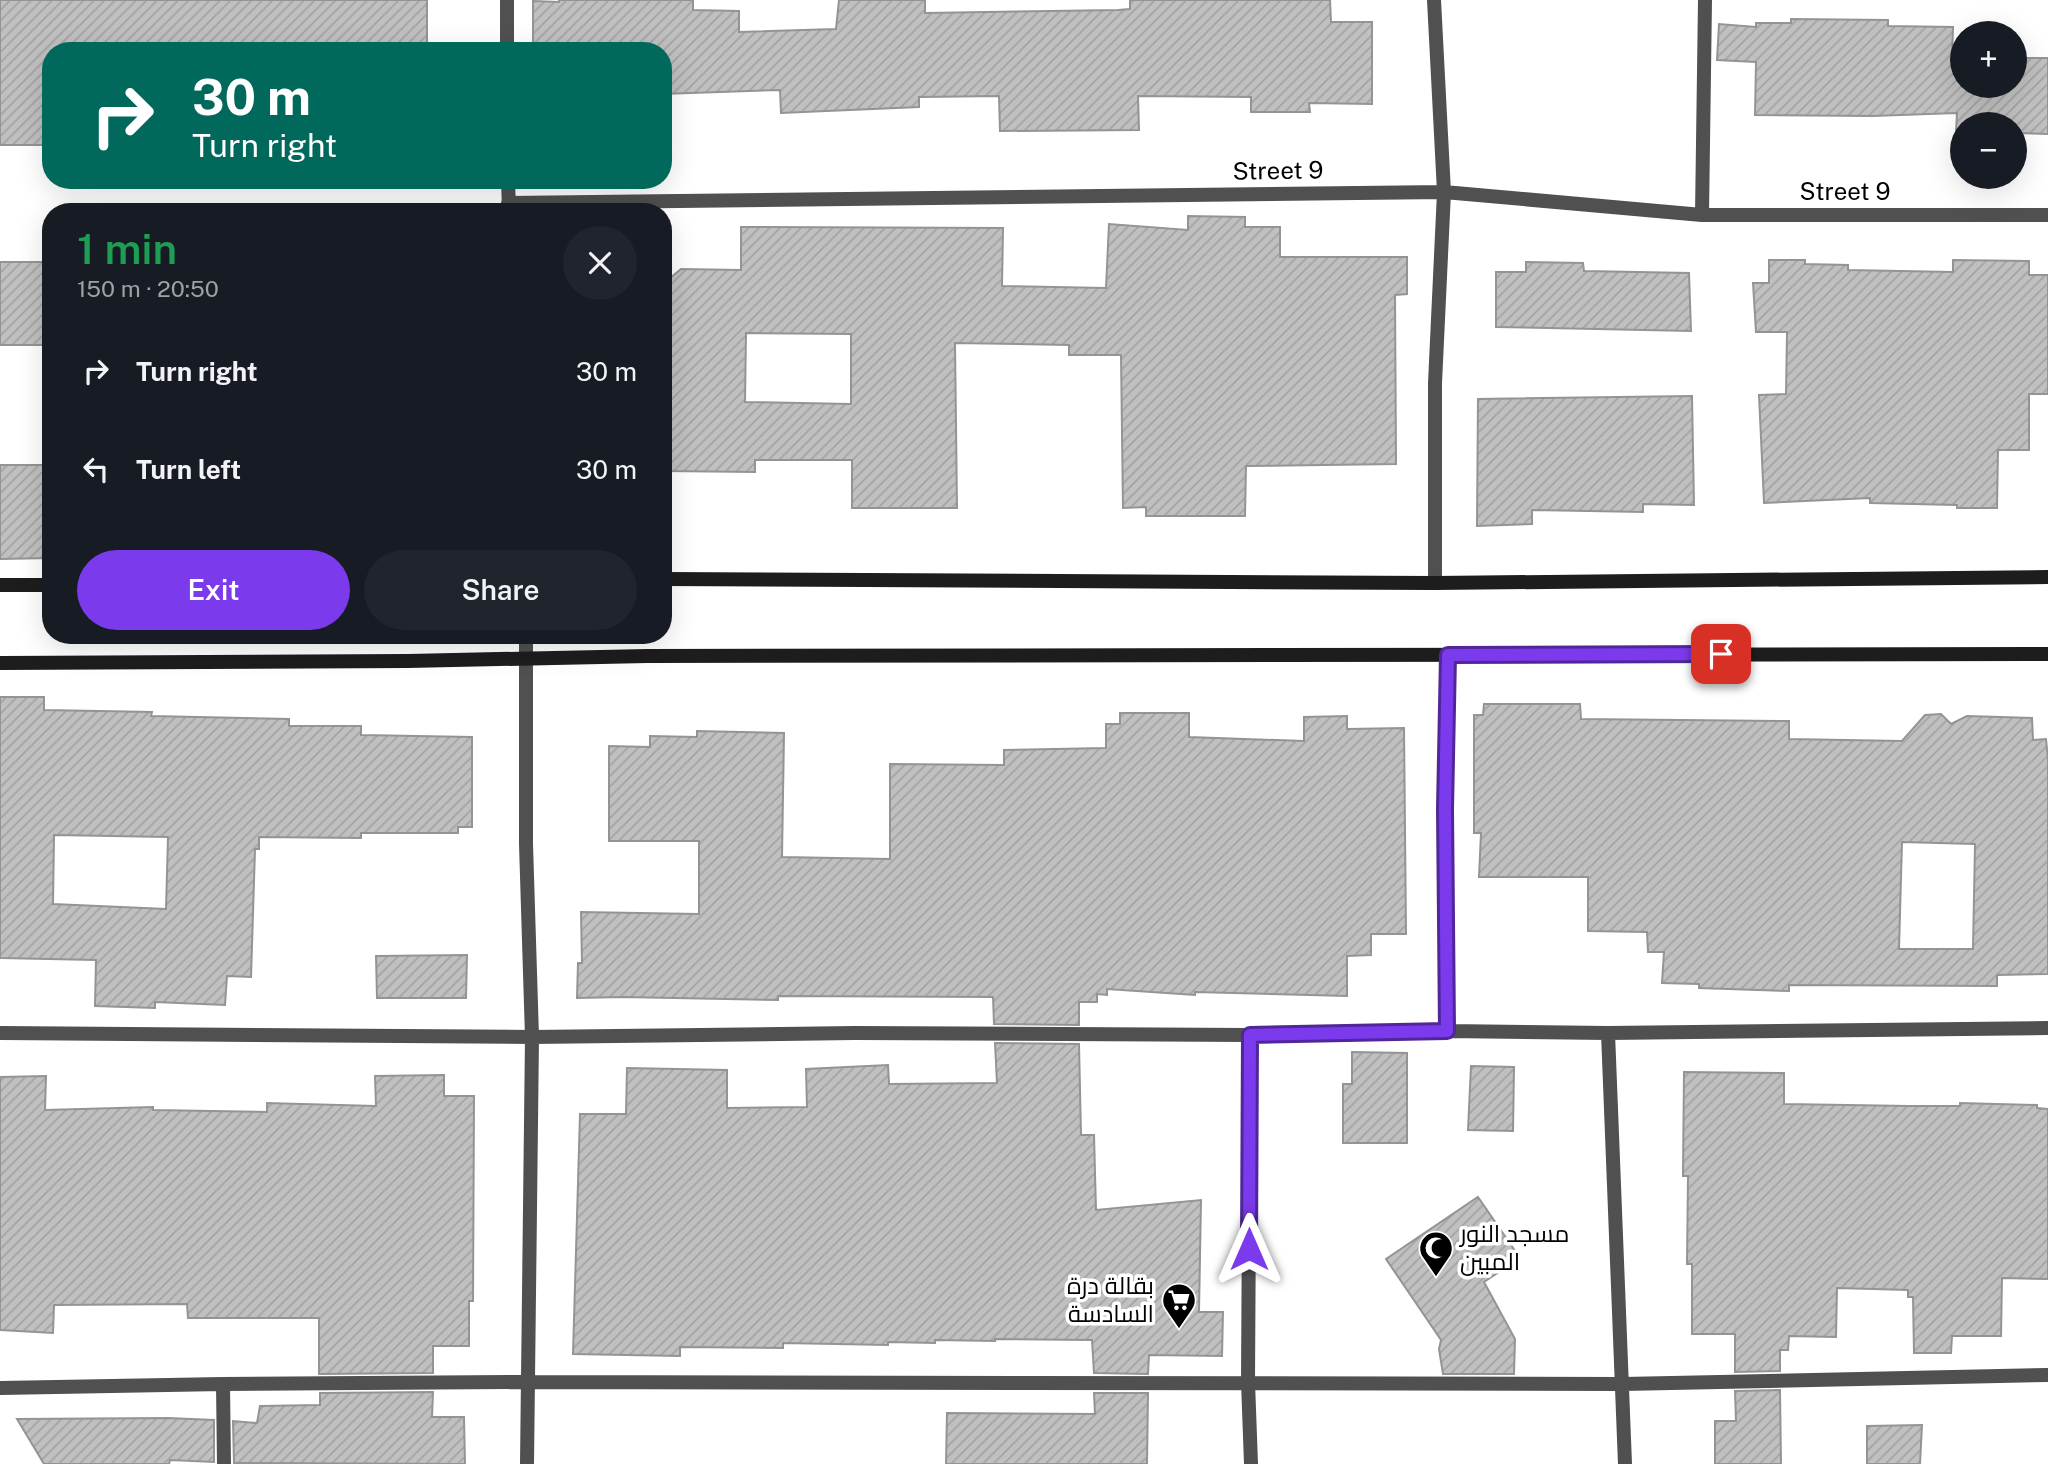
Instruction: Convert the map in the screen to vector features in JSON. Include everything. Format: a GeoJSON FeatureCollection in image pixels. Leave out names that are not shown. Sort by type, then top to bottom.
{"type":"FeatureCollection","features":[{"type":"Feature","properties":{"kind":"street"},"geometry":{"type":"LineString","coordinates":[[507,0],[507,42]]}},
{"type":"Feature","properties":{"kind":"street"},"geometry":{"type":"LineString","coordinates":[[1434,0],[1444,192],[1436,383],[1435,583]]}},
{"type":"Feature","properties":{"kind":"street"},"geometry":{"type":"LineString","coordinates":[[1702,215],[1705,0]]}},
{"type":"Feature","properties":{"kind":"street","name":"Street 9"},"geometry":{"type":"LineString","coordinates":[[672,204],[1444,192],[1702,215],[2048,215]]}},
{"type":"Feature","properties":{"kind":"street"},"geometry":{"type":"LineString","coordinates":[[672,579],[1435,583],[2048,577]]}},
{"type":"Feature","properties":{"kind":"street"},"geometry":{"type":"LineString","coordinates":[[0,585],[42,585]]}},
{"type":"Feature","properties":{"kind":"street"},"geometry":{"type":"LineString","coordinates":[[526,644],[526,844],[532,1037],[527,1464]]}},
{"type":"Feature","properties":{"kind":"street"},"geometry":{"type":"LineString","coordinates":[[0,663],[647,656],[2048,654]]}},
{"type":"Feature","properties":{"kind":"street"},"geometry":{"type":"LineString","coordinates":[[1447,1031],[1445,809],[1448,655]]}},
{"type":"Feature","properties":{"kind":"street"},"geometry":{"type":"LineString","coordinates":[[0,1034],[532,1037],[855,1033],[1250,1035],[1447,1031],[2048,1028]]}},
{"type":"Feature","properties":{"kind":"street"},"geometry":{"type":"LineString","coordinates":[[1608,1032],[1625,1464]]}},
{"type":"Feature","properties":{"kind":"street"},"geometry":{"type":"LineString","coordinates":[[1250,1035],[1248,1382],[1251,1464]]}},
{"type":"Feature","properties":{"kind":"street"},"geometry":{"type":"LineString","coordinates":[[0,1388],[527,1382],[1623,1384],[2048,1375]]}},
{"type":"Feature","properties":{"kind":"street"},"geometry":{"type":"LineString","coordinates":[[223,1384],[224,1464]]}},
{"type":"Feature","properties":{"kind":"building"},"geometry":{"type":"Polygon","coordinates":[[[0,0],[427,0],[427,42],[42,42],[42,145],[0,145],[0,0]]]}},
{"type":"Feature","properties":{"kind":"building"},"geometry":{"type":"Polygon","coordinates":[[[693,0],[693,10],[739,11],[739,32],[836,29],[839,0],[925,0],[925,13],[1118,10],[1130,9],[1130,0],[1330,0],[1331,22],[1372,22],[1372,104],[1309,103],[1310,112],[1251,112],[1251,97],[1138,96],[1139,130],[1000,131],[999,96],[919,97],[919,107],[781,113],[780,90],[672,94],[672,42],[533,42],[533,1],[693,0]]]}},
{"type":"Feature","properties":{"kind":"building"},"geometry":{"type":"Polygon","coordinates":[[[1791,19],[1888,20],[1888,26],[1950,27],[1950,98],[2027,98],[2027,58],[2048,58],[2048,134],[2027,133],[2027,112],[1872,116],[1755,115],[1756,62],[1717,60],[1719,24],[1756,27],[1756,23],[1791,23],[1791,19]]]}},
{"type":"Feature","properties":{"kind":"building"},"geometry":{"type":"Polygon","coordinates":[[[1188,216],[1245,217],[1245,227],[1280,227],[1280,257],[1407,257],[1407,294],[1395,295],[1396,464],[1246,466],[1245,516],[1146,516],[1146,507],[1123,508],[1121,355],[1069,355],[1069,345],[955,343],[957,508],[852,508],[852,460],[755,460],[755,472],[672,471],[672,276],[681,269],[741,270],[741,227],[1003,228],[1002,286],[1106,288],[1109,224],[1188,230],[1188,216]],[[746,333],[745,402],[851,404],[851,334],[746,333]]]}},
{"type":"Feature","properties":{"kind":"building"},"geometry":{"type":"Polygon","coordinates":[[[1769,260],[1805,260],[1805,264],[1848,265],[1848,270],[1953,272],[1953,260],[2029,261],[2029,275],[2048,275],[2048,394],[2029,394],[2029,450],[1998,450],[1997,508],[1870,503],[1870,498],[1764,503],[1759,395],[1786,394],[1787,332],[1756,332],[1753,283],[1769,283],[1769,260]]]}},
{"type":"Feature","properties":{"kind":"building"},"geometry":{"type":"Polygon","coordinates":[[[0,262],[42,262],[42,345],[0,345],[0,262]]]}},
{"type":"Feature","properties":{"kind":"building"},"geometry":{"type":"Polygon","coordinates":[[[1526,262],[1583,263],[1584,271],[1689,273],[1691,331],[1496,327],[1496,272],[1526,272],[1526,262]]]}},
{"type":"Feature","properties":{"kind":"building"},"geometry":{"type":"Polygon","coordinates":[[[1692,396],[1694,505],[1643,504],[1643,512],[1532,510],[1532,524],[1477,526],[1478,399],[1692,396]]]}},
{"type":"Feature","properties":{"kind":"building"},"geometry":{"type":"Polygon","coordinates":[[[0,465],[42,465],[42,558],[0,559],[0,465]]]}},
{"type":"Feature","properties":{"kind":"building"},"geometry":{"type":"Polygon","coordinates":[[[0,697],[44,697],[44,710],[289,719],[289,726],[361,726],[361,735],[472,737],[472,827],[458,827],[458,833],[361,833],[361,838],[259,837],[259,849],[255,849],[251,977],[227,976],[225,1005],[155,1002],[155,1008],[95,1006],[96,960],[0,958],[0,697]],[[54,835],[53,904],[166,909],[168,837],[54,835]]]}},
{"type":"Feature","properties":{"kind":"building"},"geometry":{"type":"Polygon","coordinates":[[[1484,704],[1580,704],[1581,719],[1789,721],[1789,739],[1902,741],[1925,715],[1941,714],[1951,724],[1967,716],[2032,718],[2033,740],[2046,739],[2048,759],[2048,974],[1997,975],[1997,986],[1789,985],[1789,991],[1699,988],[1699,984],[1662,983],[1664,952],[1648,952],[1647,932],[1588,931],[1588,877],[1479,877],[1481,833],[1474,833],[1474,715],[1483,715],[1484,704]],[[1902,842],[1899,949],[1973,949],[1975,844],[1902,842]]]}},
{"type":"Feature","properties":{"kind":"building"},"geometry":{"type":"Polygon","coordinates":[[[1120,713],[1189,713],[1189,737],[1304,741],[1304,717],[1347,716],[1347,729],[1404,728],[1406,934],[1371,934],[1371,955],[1347,956],[1347,996],[1195,992],[1195,995],[1107,989],[1107,995],[1097,994],[1097,1002],[1079,1002],[1079,1025],[994,1024],[993,997],[778,996],[778,1000],[577,998],[578,963],[582,963],[581,912],[699,914],[699,841],[609,841],[609,746],[650,747],[650,736],[697,737],[697,731],[784,733],[782,857],[890,859],[890,764],[1004,765],[1004,750],[1106,748],[1106,724],[1120,724],[1120,713]]]}},
{"type":"Feature","properties":{"kind":"building"},"geometry":{"type":"Polygon","coordinates":[[[467,955],[466,998],[377,998],[376,956],[467,955]]]}},
{"type":"Feature","properties":{"kind":"building"},"geometry":{"type":"Polygon","coordinates":[[[995,1043],[1079,1044],[1081,1135],[1094,1135],[1096,1210],[1201,1200],[1199,1312],[1223,1312],[1222,1356],[1149,1355],[1148,1374],[1094,1373],[1092,1340],[935,1340],[935,1343],[888,1342],[888,1345],[783,1343],[783,1348],[680,1347],[680,1356],[573,1354],[580,1114],[626,1114],[627,1068],[727,1070],[727,1108],[807,1107],[806,1069],[888,1065],[889,1084],[997,1083],[995,1043]]]}},
{"type":"Feature","properties":{"kind":"building"},"geometry":{"type":"Polygon","coordinates":[[[1352,1052],[1407,1053],[1407,1143],[1343,1143],[1343,1084],[1352,1084],[1352,1052]]]}},
{"type":"Feature","properties":{"kind":"building"},"geometry":{"type":"Polygon","coordinates":[[[1471,1066],[1514,1067],[1513,1131],[1468,1130],[1471,1066]]]}},
{"type":"Feature","properties":{"kind":"building"},"geometry":{"type":"Polygon","coordinates":[[[1684,1072],[1784,1073],[1784,1104],[1960,1106],[1960,1103],[2037,1105],[2037,1108],[2048,1109],[2048,1279],[2002,1278],[2001,1336],[1952,1336],[1951,1353],[1914,1353],[1913,1297],[1908,1297],[1908,1290],[1837,1288],[1836,1337],[1789,1336],[1788,1350],[1780,1350],[1780,1371],[1735,1372],[1735,1334],[1692,1334],[1692,1264],[1687,1264],[1688,1176],[1683,1176],[1684,1072]]]}},
{"type":"Feature","properties":{"kind":"building"},"geometry":{"type":"Polygon","coordinates":[[[444,1075],[444,1096],[474,1096],[473,1301],[469,1301],[469,1346],[433,1346],[433,1373],[319,1374],[319,1318],[188,1318],[187,1304],[54,1305],[53,1333],[0,1330],[0,1077],[46,1076],[45,1110],[153,1107],[153,1110],[267,1112],[267,1103],[376,1106],[375,1076],[444,1075]]]}},
{"type":"Feature","properties":{"kind":"building"},"geometry":{"type":"Polygon","coordinates":[[[1478,1197],[1520,1258],[1484,1282],[1515,1339],[1514,1374],[1443,1374],[1439,1349],[1441,1340],[1386,1259],[1478,1197]]]}},
{"type":"Feature","properties":{"kind":"building"},"geometry":{"type":"Polygon","coordinates":[[[1780,1390],[1781,1464],[1715,1464],[1715,1421],[1736,1421],[1735,1391],[1780,1390]]]}},
{"type":"Feature","properties":{"kind":"building"},"geometry":{"type":"Polygon","coordinates":[[[433,1392],[432,1417],[464,1417],[465,1464],[234,1463],[233,1421],[257,1423],[260,1406],[320,1405],[320,1393],[433,1392]]]}},
{"type":"Feature","properties":{"kind":"building"},"geometry":{"type":"Polygon","coordinates":[[[1094,1393],[1148,1393],[1147,1464],[946,1464],[947,1413],[1095,1414],[1094,1393]]]}},
{"type":"Feature","properties":{"kind":"building"},"geometry":{"type":"Polygon","coordinates":[[[17,1419],[214,1420],[214,1462],[170,1460],[169,1464],[44,1464],[17,1419]]]}},
{"type":"Feature","properties":{"kind":"building"},"geometry":{"type":"Polygon","coordinates":[[[1922,1425],[1920,1464],[1867,1464],[1867,1426],[1922,1425]]]}},
{"type":"Feature","properties":{"kind":"place","name":"مسجد النور المبين"},"geometry":{"type":"Point","coordinates":[1436,1278]}},
{"type":"Feature","properties":{"kind":"place","name":"بقالة درة السادسة"},"geometry":{"type":"Point","coordinates":[1179,1330]}},
{"type":"Feature","properties":{"kind":"route"},"geometry":{"type":"LineString","coordinates":[[1249,1249],[1250,1035],[1447,1031],[1445,809],[1448,655],[1721,654]]}}]}
